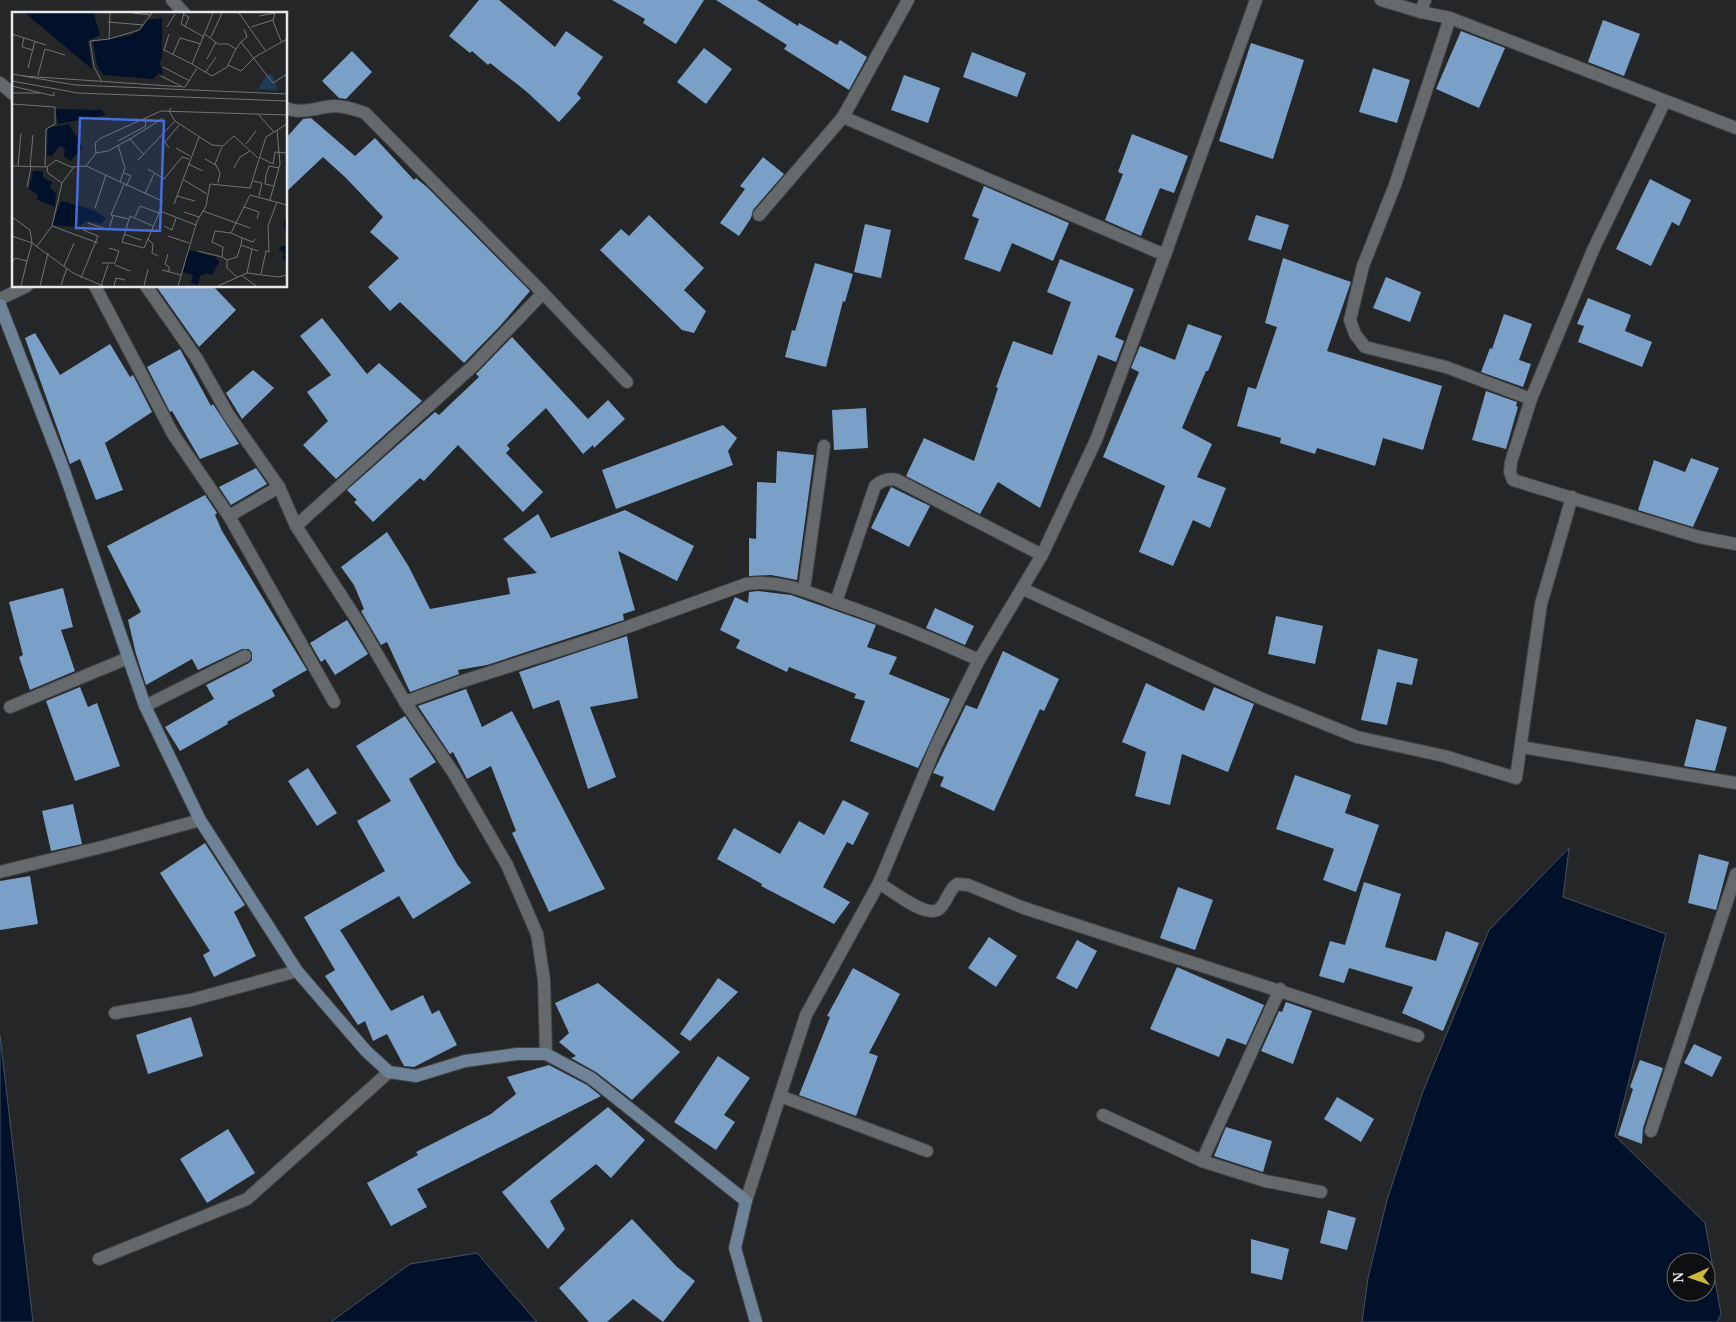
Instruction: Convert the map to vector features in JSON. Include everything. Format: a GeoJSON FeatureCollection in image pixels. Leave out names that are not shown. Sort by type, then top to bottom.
{"type":"FeatureCollection","features":[{"type":"Feature","properties":{"kind":"street"},"geometry":{"type":"LineString","coordinates":[[172,0],[183,12]]}},
{"type":"Feature","properties":{"kind":"street"},"geometry":{"type":"LineString","coordinates":[[759,215],[843,117],[908,0]]}},
{"type":"Feature","properties":{"kind":"street"},"geometry":{"type":"LineString","coordinates":[[756,1322],[735,1248],[746,1201],[806,1015],[880,883],[936,746],[979,660],[1042,555],[1096,440],[1165,255],[1256,0]]}},
{"type":"Feature","properties":{"kind":"street"},"geometry":{"type":"LineString","coordinates":[[1381,0],[1423,6],[1736,128]]}},
{"type":"Feature","properties":{"kind":"street"},"geometry":{"type":"LineString","coordinates":[[1450,18],[1395,185],[1363,266],[1350,320],[1355,334],[1365,347],[1446,367],[1531,399]]}},
{"type":"Feature","properties":{"kind":"street"},"geometry":{"type":"LineString","coordinates":[[0,82],[12,93]]}},
{"type":"Feature","properties":{"kind":"street"},"geometry":{"type":"LineString","coordinates":[[1665,101],[1593,250],[1531,399],[1511,462],[1510,472],[1513,480],[1572,497],[1606,510],[1699,537],[1736,544]]}},
{"type":"Feature","properties":{"kind":"street"},"geometry":{"type":"LineString","coordinates":[[288,108],[300,111],[340,106],[365,113],[543,293],[627,382]]}},
{"type":"Feature","properties":{"kind":"street"},"geometry":{"type":"LineString","coordinates":[[843,117],[1165,255]]}},
{"type":"Feature","properties":{"kind":"street"},"geometry":{"type":"LineString","coordinates":[[0,299],[23,288]]}},
{"type":"Feature","properties":{"kind":"street"},"geometry":{"type":"LineString","coordinates":[[96,288],[173,434],[229,516],[334,702]]}},
{"type":"Feature","properties":{"kind":"street"},"geometry":{"type":"LineString","coordinates":[[147,288],[197,359],[228,414],[279,487],[296,526],[359,623],[405,702],[453,772],[507,865],[537,934],[544,980],[546,1054]]}},
{"type":"Feature","properties":{"kind":"street"},"geometry":{"type":"LineString","coordinates":[[296,526],[473,366],[543,293]]}},
{"type":"Feature","properties":{"kind":"street"},"geometry":{"type":"LineString","coordinates":[[0,306],[64,468],[145,706],[200,820],[297,971],[366,1051],[389,1072],[416,1076],[465,1061],[517,1054],[546,1054],[591,1078],[746,1201]]}},
{"type":"Feature","properties":{"kind":"street"},"geometry":{"type":"LineString","coordinates":[[804,590],[824,446]]}},
{"type":"Feature","properties":{"kind":"street"},"geometry":{"type":"LineString","coordinates":[[836,602],[875,486],[881,481],[890,478],[1042,555]]}},
{"type":"Feature","properties":{"kind":"street"},"geometry":{"type":"LineString","coordinates":[[229,516],[279,487]]}},
{"type":"Feature","properties":{"kind":"street"},"geometry":{"type":"LineString","coordinates":[[1023,588],[1260,698],[1357,737],[1444,756],[1516,778],[1541,604],[1572,497]]}},
{"type":"Feature","properties":{"kind":"street"},"geometry":{"type":"LineString","coordinates":[[405,702],[460,682],[597,638],[746,584],[771,583],[804,590],[898,624],[979,660]]}},
{"type":"Feature","properties":{"kind":"street"},"geometry":{"type":"LineString","coordinates":[[145,706],[245,656]]}},
{"type":"Feature","properties":{"kind":"street"},"geometry":{"type":"LineString","coordinates":[[10,707],[128,658]]}},
{"type":"Feature","properties":{"kind":"street"},"geometry":{"type":"LineString","coordinates":[[1520,748],[1736,783]]}},
{"type":"Feature","properties":{"kind":"street"},"geometry":{"type":"LineString","coordinates":[[0,872],[106,846],[200,820]]}},
{"type":"Feature","properties":{"kind":"street"},"geometry":{"type":"LineString","coordinates":[[1651,1131],[1736,874]]}},
{"type":"Feature","properties":{"kind":"street"},"geometry":{"type":"LineString","coordinates":[[880,883],[918,908],[934,911],[940,908],[950,889],[957,884],[968,885],[1050,917],[1280,989],[1418,1036]]}},
{"type":"Feature","properties":{"kind":"street"},"geometry":{"type":"LineString","coordinates":[[115,1014],[191,1000],[297,971]]}},
{"type":"Feature","properties":{"kind":"street"},"geometry":{"type":"LineString","coordinates":[[1202,1161],[1280,989]]}},
{"type":"Feature","properties":{"kind":"street"},"geometry":{"type":"LineString","coordinates":[[99,1260],[247,1199],[389,1072]]}},
{"type":"Feature","properties":{"kind":"street"},"geometry":{"type":"LineString","coordinates":[[780,1096],[927,1151]]}},
{"type":"Feature","properties":{"kind":"street"},"geometry":{"type":"LineString","coordinates":[[1104,1115],[1202,1161],[1265,1181],[1321,1192]]}},
{"type":"Feature","properties":{"kind":"water"},"geometry":{"type":"Polygon","coordinates":[[[1569,848],[1563,897],[1666,934],[1615,1136],[1705,1223],[1710,1252],[1666,1252],[1666,1302],[1716,1302],[1716,1286],[1721,1314],[1717,1322],[1362,1322],[1368,1278],[1387,1200],[1422,1094],[1489,930],[1569,848]]]}},
{"type":"Feature","properties":{"kind":"water"},"geometry":{"type":"Polygon","coordinates":[[[0,1035],[33,1322],[0,1322],[0,1035]]]}},
{"type":"Feature","properties":{"kind":"water"},"geometry":{"type":"Polygon","coordinates":[[[477,1253],[537,1322],[331,1322],[410,1264],[477,1253]]]}},
{"type":"Feature","properties":{"kind":"building"},"geometry":{"type":"Polygon","coordinates":[[[479,0],[499,0],[555,47],[566,31],[603,57],[577,94],[581,98],[559,122],[527,92],[490,63],[488,65],[472,51],[470,53],[449,36],[479,0]]]}},
{"type":"Feature","properties":{"kind":"building"},"geometry":{"type":"Polygon","coordinates":[[[612,0],[704,0],[676,44],[643,23],[645,19],[612,0]]]}},
{"type":"Feature","properties":{"kind":"building"},"geometry":{"type":"Polygon","coordinates":[[[716,0],[757,0],[798,26],[799,23],[837,45],[840,40],[867,57],[849,90],[784,49],[787,45],[716,0]]]}},
{"type":"Feature","properties":{"kind":"building"},"geometry":{"type":"Polygon","coordinates":[[[1603,20],[1640,34],[1624,76],[1588,62],[1603,20]]]}},
{"type":"Feature","properties":{"kind":"building"},"geometry":{"type":"Polygon","coordinates":[[[1461,31],[1505,48],[1479,108],[1436,89],[1461,31]]]}},
{"type":"Feature","properties":{"kind":"building"},"geometry":{"type":"Polygon","coordinates":[[[1251,43],[1304,60],[1273,159],[1219,141],[1251,43]]]}},
{"type":"Feature","properties":{"kind":"building"},"geometry":{"type":"Polygon","coordinates":[[[704,48],[732,69],[706,104],[677,82],[704,48]]]}},
{"type":"Feature","properties":{"kind":"building"},"geometry":{"type":"Polygon","coordinates":[[[352,51],[372,72],[346,99],[339,98],[322,81],[352,51]]]}},
{"type":"Feature","properties":{"kind":"building"},"geometry":{"type":"Polygon","coordinates":[[[972,52],[1026,73],[1017,97],[963,77],[972,52]]]}},
{"type":"Feature","properties":{"kind":"building"},"geometry":{"type":"Polygon","coordinates":[[[1373,68],[1410,80],[1397,123],[1359,112],[1373,68]]]}},
{"type":"Feature","properties":{"kind":"building"},"geometry":{"type":"Polygon","coordinates":[[[904,75],[940,88],[928,123],[891,110],[904,75]]]}},
{"type":"Feature","properties":{"kind":"building"},"geometry":{"type":"Polygon","coordinates":[[[311,118],[355,156],[375,138],[414,180],[416,178],[428,188],[530,291],[501,325],[464,363],[400,302],[390,311],[368,287],[399,258],[370,232],[383,217],[346,178],[323,157],[288,190],[288,136],[303,119],[311,118]]]}},
{"type":"Feature","properties":{"kind":"building"},"geometry":{"type":"Polygon","coordinates":[[[1132,134],[1188,156],[1174,193],[1160,188],[1141,236],[1105,220],[1123,174],[1118,172],[1132,134]]]}},
{"type":"Feature","properties":{"kind":"building"},"geometry":{"type":"Polygon","coordinates":[[[763,157],[784,174],[753,210],[751,218],[739,236],[720,223],[745,189],[740,186],[763,157]]]}},
{"type":"Feature","properties":{"kind":"building"},"geometry":{"type":"Polygon","coordinates":[[[1650,179],[1691,200],[1679,226],[1672,222],[1651,266],[1616,249],[1650,179]]]}},
{"type":"Feature","properties":{"kind":"building"},"geometry":{"type":"Polygon","coordinates":[[[984,186],[1069,223],[1053,261],[1012,243],[1000,272],[964,259],[979,219],[972,216],[984,186]]]}},
{"type":"Feature","properties":{"kind":"building"},"geometry":{"type":"Polygon","coordinates":[[[649,215],[704,268],[684,290],[706,311],[694,333],[682,330],[600,250],[621,229],[629,236],[649,215]]]}},
{"type":"Feature","properties":{"kind":"building"},"geometry":{"type":"Polygon","coordinates":[[[1256,215],[1289,225],[1281,250],[1248,240],[1256,215]]]}},
{"type":"Feature","properties":{"kind":"building"},"geometry":{"type":"Polygon","coordinates":[[[865,224],[891,230],[881,278],[854,272],[865,224]]]}},
{"type":"Feature","properties":{"kind":"building"},"geometry":{"type":"Polygon","coordinates":[[[1283,258],[1351,282],[1327,351],[1442,386],[1423,450],[1383,438],[1375,466],[1317,448],[1315,454],[1280,443],[1281,438],[1237,426],[1248,387],[1256,389],[1277,327],[1265,323],[1283,258]]]}},
{"type":"Feature","properties":{"kind":"building"},"geometry":{"type":"Polygon","coordinates":[[[1060,259],[1134,289],[1115,337],[1124,341],[1116,362],[1098,355],[1040,508],[998,482],[980,514],[906,476],[924,438],[974,461],[998,388],[996,387],[1013,341],[1052,355],[1071,302],[1047,292],[1060,259]]]}},
{"type":"Feature","properties":{"kind":"building"},"geometry":{"type":"Polygon","coordinates":[[[815,263],[853,274],[845,302],[843,301],[826,367],[785,357],[792,330],[795,331],[815,263]]]}},
{"type":"Feature","properties":{"kind":"building"},"geometry":{"type":"Polygon","coordinates":[[[1386,277],[1421,292],[1410,322],[1373,308],[1386,277]]]}},
{"type":"Feature","properties":{"kind":"building"},"geometry":{"type":"Polygon","coordinates":[[[157,288],[215,288],[236,310],[199,347],[157,288]]]}},
{"type":"Feature","properties":{"kind":"building"},"geometry":{"type":"Polygon","coordinates":[[[1588,298],[1631,315],[1625,331],[1652,342],[1642,367],[1578,342],[1584,326],[1577,324],[1588,298]]]}},
{"type":"Feature","properties":{"kind":"building"},"geometry":{"type":"Polygon","coordinates":[[[1504,314],[1532,324],[1519,360],[1531,364],[1523,387],[1481,372],[1490,348],[1492,349],[1504,314]]]}},
{"type":"Feature","properties":{"kind":"building"},"geometry":{"type":"Polygon","coordinates":[[[322,318],[367,374],[379,363],[422,401],[336,479],[303,445],[328,421],[307,392],[331,375],[300,336],[322,318]]]}},
{"type":"Feature","properties":{"kind":"building"},"geometry":{"type":"Polygon","coordinates":[[[1188,324],[1222,336],[1182,428],[1212,444],[1197,477],[1226,488],[1210,528],[1193,520],[1173,566],[1139,552],[1165,486],[1103,457],[1139,372],[1131,368],[1140,346],[1175,360],[1188,324]]]}},
{"type":"Feature","properties":{"kind":"building"},"geometry":{"type":"Polygon","coordinates":[[[35,333],[60,375],[110,344],[130,377],[133,375],[152,412],[105,443],[123,490],[96,500],[80,459],[70,464],[25,338],[35,333]]]}},
{"type":"Feature","properties":{"kind":"building"},"geometry":{"type":"Polygon","coordinates":[[[512,337],[588,419],[608,400],[625,419],[594,448],[593,445],[583,454],[546,408],[507,445],[510,449],[506,453],[543,492],[523,512],[458,445],[424,481],[420,478],[373,522],[354,502],[357,500],[347,490],[435,412],[439,415],[479,377],[476,374],[512,337]]]}},
{"type":"Feature","properties":{"kind":"building"},"geometry":{"type":"Polygon","coordinates":[[[180,349],[211,406],[213,404],[239,444],[200,459],[172,411],[170,412],[147,367],[180,349]]]}},
{"type":"Feature","properties":{"kind":"building"},"geometry":{"type":"Polygon","coordinates":[[[253,370],[274,388],[242,419],[226,393],[253,370]]]}},
{"type":"Feature","properties":{"kind":"building"},"geometry":{"type":"Polygon","coordinates":[[[1486,391],[1517,402],[1516,406],[1518,407],[1506,449],[1472,440],[1486,391]]]}},
{"type":"Feature","properties":{"kind":"building"},"geometry":{"type":"Polygon","coordinates":[[[866,408],[868,448],[834,450],[832,410],[866,408]]]}},
{"type":"Feature","properties":{"kind":"building"},"geometry":{"type":"Polygon","coordinates":[[[723,425],[737,438],[728,451],[733,465],[616,509],[602,470],[723,425]]]}},
{"type":"Feature","properties":{"kind":"building"},"geometry":{"type":"Polygon","coordinates":[[[777,451],[814,455],[797,580],[771,575],[749,576],[749,538],[756,539],[757,482],[776,483],[777,451]]]}},
{"type":"Feature","properties":{"kind":"building"},"geometry":{"type":"Polygon","coordinates":[[[1691,458],[1719,468],[1693,527],[1638,510],[1654,460],[1685,472],[1691,458]]]}},
{"type":"Feature","properties":{"kind":"building"},"geometry":{"type":"Polygon","coordinates":[[[256,468],[267,484],[231,505],[219,487],[256,468]]]}},
{"type":"Feature","properties":{"kind":"building"},"geometry":{"type":"Polygon","coordinates":[[[891,487],[930,506],[909,547],[871,528],[891,487]]]}},
{"type":"Feature","properties":{"kind":"building"},"geometry":{"type":"Polygon","coordinates":[[[205,495],[217,513],[215,515],[222,531],[307,670],[272,690],[275,696],[227,722],[228,724],[180,751],[165,727],[214,699],[206,685],[249,663],[252,660],[252,653],[249,649],[242,649],[198,670],[192,659],[146,685],[128,620],[141,612],[107,546],[205,495]]]}},
{"type":"Feature","properties":{"kind":"building"},"geometry":{"type":"Polygon","coordinates":[[[625,510],[694,546],[677,581],[618,551],[635,610],[623,614],[624,620],[487,665],[458,670],[459,674],[410,692],[387,642],[381,645],[361,611],[364,609],[354,585],[341,567],[387,532],[409,567],[430,609],[510,594],[507,578],[537,573],[503,539],[538,514],[551,538],[625,510]]]}},
{"type":"Feature","properties":{"kind":"building"},"geometry":{"type":"Polygon","coordinates":[[[63,588],[73,627],[61,630],[75,671],[30,690],[19,657],[23,655],[9,602],[63,588]]]}},
{"type":"Feature","properties":{"kind":"building"},"geometry":{"type":"Polygon","coordinates":[[[758,591],[791,595],[876,625],[867,647],[897,657],[889,674],[950,699],[918,768],[850,741],[865,701],[854,698],[856,694],[789,667],[787,672],[736,648],[740,640],[720,630],[735,597],[748,603],[749,592],[758,591]]]}},
{"type":"Feature","properties":{"kind":"building"},"geometry":{"type":"Polygon","coordinates":[[[935,608],[974,626],[965,645],[926,628],[935,608]]]}},
{"type":"Feature","properties":{"kind":"building"},"geometry":{"type":"Polygon","coordinates":[[[1276,616],[1323,626],[1315,664],[1268,654],[1276,616]]]}},
{"type":"Feature","properties":{"kind":"building"},"geometry":{"type":"Polygon","coordinates":[[[347,620],[368,654],[335,675],[325,659],[321,662],[310,643],[347,620]]]}},
{"type":"Feature","properties":{"kind":"building"},"geometry":{"type":"Polygon","coordinates":[[[627,636],[638,698],[590,707],[616,777],[588,789],[559,700],[533,709],[519,672],[627,636]]]}},
{"type":"Feature","properties":{"kind":"building"},"geometry":{"type":"Polygon","coordinates":[[[1378,649],[1418,659],[1412,685],[1397,682],[1387,725],[1361,720],[1378,649]]]}},
{"type":"Feature","properties":{"kind":"building"},"geometry":{"type":"Polygon","coordinates":[[[1003,651],[1059,679],[1044,711],[1040,709],[994,811],[940,786],[944,777],[933,773],[966,705],[977,709],[1003,651]]]}},
{"type":"Feature","properties":{"kind":"building"},"geometry":{"type":"Polygon","coordinates":[[[1146,683],[1204,711],[1214,687],[1254,704],[1228,772],[1182,754],[1170,805],[1135,796],[1146,752],[1122,742],[1146,683]]]}},
{"type":"Feature","properties":{"kind":"building"},"geometry":{"type":"Polygon","coordinates":[[[80,687],[88,707],[97,703],[120,766],[75,781],[46,701],[80,687]]]}},
{"type":"Feature","properties":{"kind":"building"},"geometry":{"type":"Polygon","coordinates":[[[466,689],[482,727],[512,711],[605,889],[549,912],[512,833],[516,831],[491,766],[467,779],[453,752],[450,754],[418,706],[466,689]]]}},
{"type":"Feature","properties":{"kind":"building"},"geometry":{"type":"Polygon","coordinates":[[[405,716],[436,762],[409,779],[457,864],[471,883],[413,919],[399,896],[340,930],[391,1011],[423,995],[432,1014],[439,1010],[457,1045],[414,1067],[404,1066],[387,1034],[373,1041],[365,1021],[358,1025],[325,976],[335,970],[304,917],[385,871],[357,821],[391,801],[356,746],[405,716]]]}},
{"type":"Feature","properties":{"kind":"building"},"geometry":{"type":"Polygon","coordinates":[[[1696,719],[1727,727],[1715,771],[1684,766],[1696,719]]]}},
{"type":"Feature","properties":{"kind":"building"},"geometry":{"type":"Polygon","coordinates":[[[308,768],[337,813],[317,826],[288,781],[308,768]]]}},
{"type":"Feature","properties":{"kind":"building"},"geometry":{"type":"Polygon","coordinates":[[[1295,775],[1351,795],[1345,813],[1379,825],[1356,892],[1323,880],[1334,849],[1276,829],[1295,775]]]}},
{"type":"Feature","properties":{"kind":"building"},"geometry":{"type":"Polygon","coordinates":[[[843,800],[869,813],[853,845],[847,842],[823,887],[850,902],[834,924],[761,886],[762,884],[717,859],[734,828],[780,854],[799,821],[824,835],[843,800]]]}},
{"type":"Feature","properties":{"kind":"building"},"geometry":{"type":"Polygon","coordinates":[[[73,804],[82,844],[51,851],[42,811],[73,804]]]}},
{"type":"Feature","properties":{"kind":"building"},"geometry":{"type":"Polygon","coordinates":[[[205,843],[245,905],[234,912],[256,956],[214,977],[203,955],[210,951],[160,873],[205,843]]]}},
{"type":"Feature","properties":{"kind":"building"},"geometry":{"type":"Polygon","coordinates":[[[1699,854],[1729,862],[1716,910],[1688,903],[1699,854]]]}},
{"type":"Feature","properties":{"kind":"building"},"geometry":{"type":"Polygon","coordinates":[[[30,876],[38,924],[0,930],[0,881],[30,876]]]}},
{"type":"Feature","properties":{"kind":"building"},"geometry":{"type":"Polygon","coordinates":[[[1364,882],[1401,894],[1385,947],[1436,961],[1446,931],[1479,943],[1443,1031],[1402,1013],[1413,987],[1349,968],[1344,983],[1319,976],[1330,941],[1345,945],[1364,882]]]}},
{"type":"Feature","properties":{"kind":"building"},"geometry":{"type":"Polygon","coordinates":[[[1178,887],[1213,900],[1195,950],[1160,938],[1178,887]]]}},
{"type":"Feature","properties":{"kind":"building"},"geometry":{"type":"Polygon","coordinates":[[[989,937],[1017,956],[996,987],[968,968],[989,937]]]}},
{"type":"Feature","properties":{"kind":"building"},"geometry":{"type":"Polygon","coordinates":[[[1077,940],[1097,951],[1077,989],[1056,978],[1077,940]]]}},
{"type":"Feature","properties":{"kind":"building"},"geometry":{"type":"Polygon","coordinates":[[[1177,967],[1264,1005],[1246,1045],[1227,1038],[1219,1057],[1150,1029],[1177,967]]]}},
{"type":"Feature","properties":{"kind":"building"},"geometry":{"type":"Polygon","coordinates":[[[853,968],[900,994],[869,1053],[878,1056],[856,1116],[799,1095],[830,1017],[827,1016],[853,968]]]}},
{"type":"Feature","properties":{"kind":"building"},"geometry":{"type":"Polygon","coordinates":[[[718,978],[738,992],[690,1041],[680,1034],[718,978]]]}},
{"type":"Feature","properties":{"kind":"building"},"geometry":{"type":"Polygon","coordinates":[[[598,983],[680,1052],[632,1100],[596,1072],[571,1058],[576,1056],[559,1042],[569,1033],[555,1003],[598,983]]]}},
{"type":"Feature","properties":{"kind":"building"},"geometry":{"type":"Polygon","coordinates":[[[1286,1002],[1312,1011],[1293,1064],[1261,1051],[1279,1011],[1282,1012],[1286,1002]]]}},
{"type":"Feature","properties":{"kind":"building"},"geometry":{"type":"Polygon","coordinates":[[[191,1017],[203,1056],[148,1074],[136,1035],[191,1017]]]}},
{"type":"Feature","properties":{"kind":"building"},"geometry":{"type":"Polygon","coordinates":[[[1694,1044],[1722,1057],[1712,1077],[1684,1063],[1694,1044]]]}},
{"type":"Feature","properties":{"kind":"building"},"geometry":{"type":"Polygon","coordinates":[[[718,1056],[750,1078],[724,1115],[735,1122],[716,1150],[674,1122],[718,1056]]]}},
{"type":"Feature","properties":{"kind":"building"},"geometry":{"type":"Polygon","coordinates":[[[1640,1060],[1663,1068],[1643,1128],[1642,1144],[1618,1135],[1633,1089],[1630,1087],[1640,1060]]]}},
{"type":"Feature","properties":{"kind":"building"},"geometry":{"type":"Polygon","coordinates":[[[549,1065],[587,1085],[601,1096],[417,1189],[427,1207],[391,1226],[367,1183],[418,1155],[416,1152],[491,1114],[516,1094],[507,1077],[549,1065]]]}},
{"type":"Feature","properties":{"kind":"building"},"geometry":{"type":"Polygon","coordinates":[[[1337,1097],[1374,1119],[1361,1142],[1324,1119],[1337,1097]]]}},
{"type":"Feature","properties":{"kind":"building"},"geometry":{"type":"Polygon","coordinates":[[[608,1107],[645,1140],[611,1178],[596,1164],[550,1201],[565,1229],[548,1249],[502,1192],[608,1107]]]}},
{"type":"Feature","properties":{"kind":"building"},"geometry":{"type":"Polygon","coordinates":[[[1226,1127],[1272,1141],[1263,1172],[1214,1156],[1226,1127]]]}},
{"type":"Feature","properties":{"kind":"building"},"geometry":{"type":"Polygon","coordinates":[[[228,1129],[255,1173],[207,1203],[180,1159],[228,1129]]]}},
{"type":"Feature","properties":{"kind":"building"},"geometry":{"type":"Polygon","coordinates":[[[1328,1210],[1356,1218],[1347,1250],[1320,1243],[1328,1210]]]}},
{"type":"Feature","properties":{"kind":"building"},"geometry":{"type":"Polygon","coordinates":[[[632,1219],[677,1267],[695,1281],[663,1322],[633,1299],[607,1322],[589,1322],[559,1288],[632,1219]]]}},
{"type":"Feature","properties":{"kind":"building"},"geometry":{"type":"Polygon","coordinates":[[[1251,1239],[1289,1249],[1282,1280],[1251,1273],[1251,1239]]]}}]}
